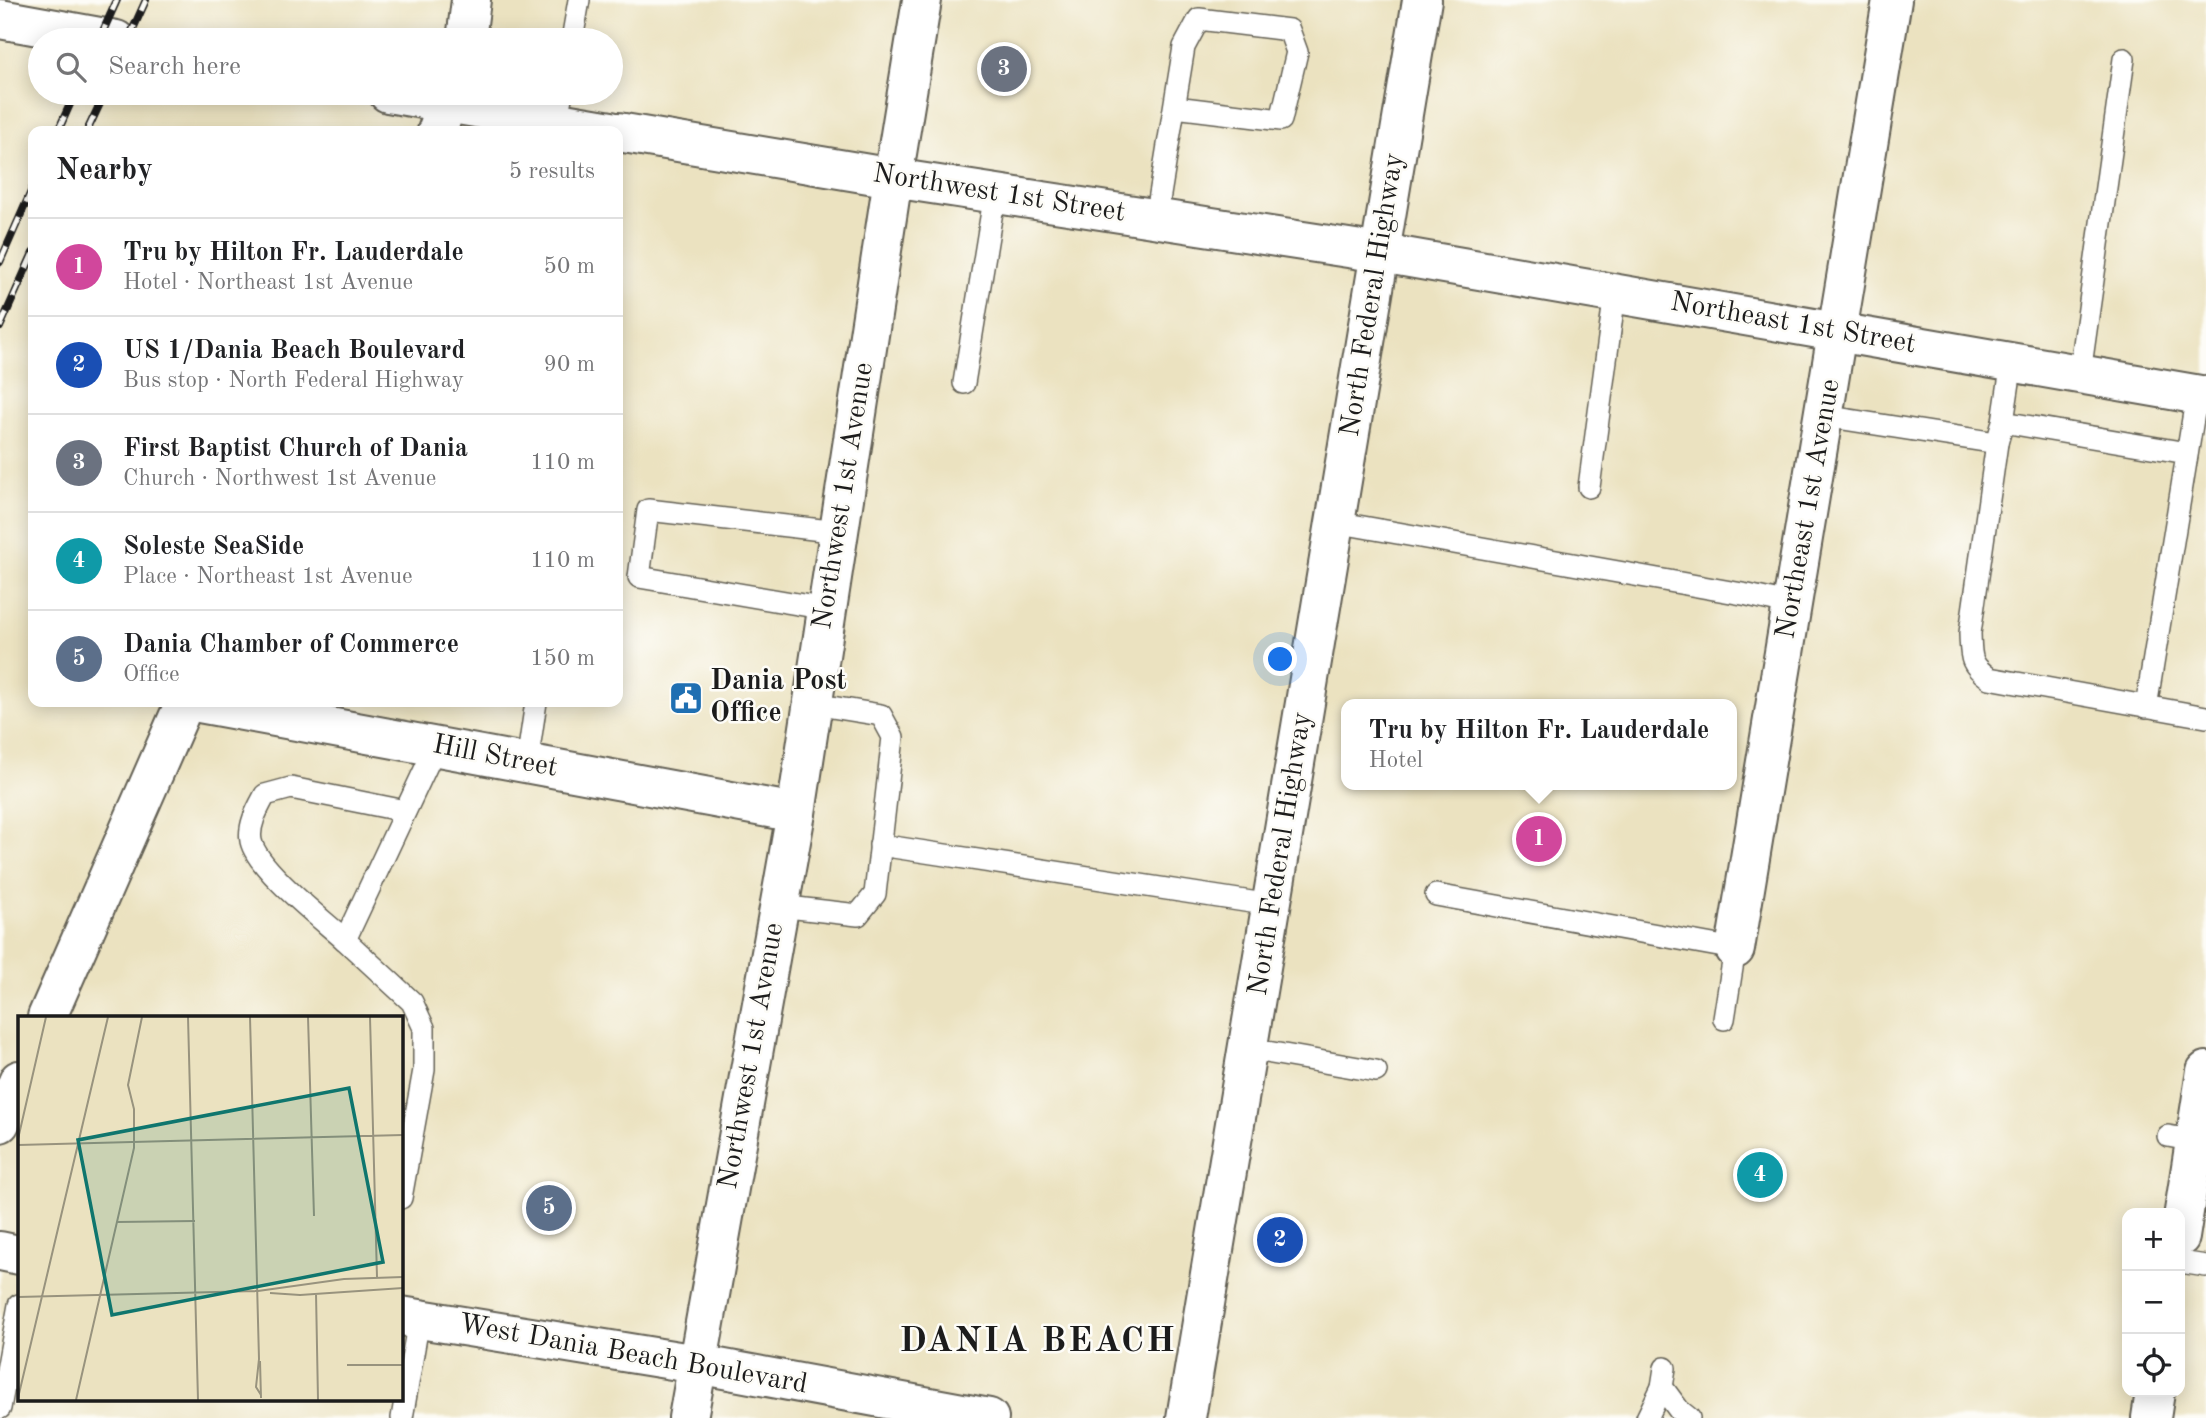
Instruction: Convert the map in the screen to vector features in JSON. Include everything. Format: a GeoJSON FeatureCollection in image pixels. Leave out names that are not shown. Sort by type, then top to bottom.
{"type":"FeatureCollection","features":[{"type":"Feature","properties":{"kind":"street"},"geometry":{"type":"LineString","coordinates":[[468,28],[471,0]]}},
{"type":"Feature","properties":{"kind":"street","name":"Northwest 1st Avenue"},"geometry":{"type":"LineString","coordinates":[[688,1418],[796,813],[892,178],[922,0]]}},
{"type":"Feature","properties":{"kind":"street","name":"North Federal Highway"},"geometry":{"type":"LineString","coordinates":[[1186,1418],[1422,0]]}},
{"type":"Feature","properties":{"kind":"street","name":"Northeast 1st Avenue"},"geometry":{"type":"LineString","coordinates":[[1735,949],[1892,0]]}},
{"type":"Feature","properties":{"kind":"street"},"geometry":{"type":"LineString","coordinates":[[5,18],[55,28]]}},
{"type":"Feature","properties":{"kind":"street"},"geometry":{"type":"LineString","coordinates":[[445,109],[559,107],[600,126]]}},
{"type":"Feature","properties":{"kind":"street","name":"Northwest 1st Street"},"geometry":{"type":"LineString","coordinates":[[623,133],[892,178],[1381,253]]}},
{"type":"Feature","properties":{"kind":"street","name":"Northeast 1st Street"},"geometry":{"type":"LineString","coordinates":[[1381,253],[2201,395]]}},
{"type":"Feature","properties":{"kind":"street"},"geometry":{"type":"LineString","coordinates":[[47,1016],[183,707]]}},
{"type":"Feature","properties":{"kind":"street","name":"Hill Street"},"geometry":{"type":"LineString","coordinates":[[222,707],[796,813]]}},
{"type":"Feature","properties":{"kind":"street"},"geometry":{"type":"LineString","coordinates":[[2181,1208],[2182,1138],[2206,1071]]}},
{"type":"Feature","properties":{"kind":"street"},"geometry":{"type":"LineString","coordinates":[[0,1124],[18,1082]]}},
{"type":"Feature","properties":{"kind":"street"},"geometry":{"type":"LineString","coordinates":[[0,1251],[18,1255]]}},
{"type":"Feature","properties":{"kind":"street","name":"West Dania Beach Boulevard"},"geometry":{"type":"LineString","coordinates":[[410,1318],[697,1364],[989,1418]]}},
{"type":"Feature","properties":{"kind":"street"},"geometry":{"type":"LineString","coordinates":[[2151,1418],[2154,1397]]}},
{"type":"Feature","properties":{"kind":"lane"},"geometry":{"type":"LineString","coordinates":[[574,28],[579,0]]}},
{"type":"Feature","properties":{"kind":"lane"},"geometry":{"type":"LineString","coordinates":[[1156,219],[1184,47],[1199,19],[1289,30],[1297,52],[1282,120],[1175,107]]}},
{"type":"Feature","properties":{"kind":"lane"},"geometry":{"type":"LineString","coordinates":[[2080,373],[2124,59]]}},
{"type":"Feature","properties":{"kind":"lane"},"geometry":{"type":"LineString","coordinates":[[964,383],[995,194]]}},
{"type":"Feature","properties":{"kind":"lane"},"geometry":{"type":"LineString","coordinates":[[1589,487],[1615,293]]}},
{"type":"Feature","properties":{"kind":"lane"},"geometry":{"type":"LineString","coordinates":[[2012,362],[1997,443],[1970,633],[1975,668],[1989,678],[2206,717]]}},
{"type":"Feature","properties":{"kind":"lane"},"geometry":{"type":"LineString","coordinates":[[2146,707],[2187,453],[2201,395]]}},
{"type":"Feature","properties":{"kind":"lane"},"geometry":{"type":"LineString","coordinates":[[1824,416],[1997,443]]}},
{"type":"Feature","properties":{"kind":"lane"},"geometry":{"type":"LineString","coordinates":[[2003,422],[2187,453]]}},
{"type":"Feature","properties":{"kind":"lane"},"geometry":{"type":"LineString","coordinates":[[827,609],[639,577],[648,510],[839,532]]}},
{"type":"Feature","properties":{"kind":"lane"},"geometry":{"type":"LineString","coordinates":[[1335,522],[1793,605]]}},
{"type":"Feature","properties":{"kind":"lane"},"geometry":{"type":"LineString","coordinates":[[779,906],[858,915],[874,894],[893,737],[881,715],[813,704]]}},
{"type":"Feature","properties":{"kind":"lane"},"geometry":{"type":"LineString","coordinates":[[527,763],[535,707]]}},
{"type":"Feature","properties":{"kind":"lane"},"geometry":{"type":"LineString","coordinates":[[345,940],[436,746]]}},
{"type":"Feature","properties":{"kind":"lane"},"geometry":{"type":"LineString","coordinates":[[402,1192],[424,1070],[424,1028],[412,1002],[263,865],[251,841],[254,815],[265,795],[290,788],[405,811]]}},
{"type":"Feature","properties":{"kind":"lane"},"geometry":{"type":"LineString","coordinates":[[880,845],[1271,905]]}},
{"type":"Feature","properties":{"kind":"lane"},"geometry":{"type":"LineString","coordinates":[[1436,895],[1735,949]]}},
{"type":"Feature","properties":{"kind":"lane","name":"Northeast 1st Avenue"},"geometry":{"type":"LineString","coordinates":[[1724,1018],[1735,949]]}},
{"type":"Feature","properties":{"kind":"lane"},"geometry":{"type":"LineString","coordinates":[[1249,1049],[1376,1071]]}},
{"type":"Feature","properties":{"kind":"lane"},"geometry":{"type":"LineString","coordinates":[[2185,1263],[2206,1266]]}},
{"type":"Feature","properties":{"kind":"lane"},"geometry":{"type":"LineString","coordinates":[[0,1408],[18,1310]]}},
{"type":"Feature","properties":{"kind":"lane"},"geometry":{"type":"LineString","coordinates":[[402,1418],[410,1318]]}},
{"type":"Feature","properties":{"kind":"lane"},"geometry":{"type":"LineString","coordinates":[[1647,1418],[1663,1378],[1679,1410],[1689,1418]]}},
{"type":"Feature","properties":{"kind":"railway"},"geometry":{"type":"LineString","coordinates":[[104,28],[117,0]]}},
{"type":"Feature","properties":{"kind":"railway"},"geometry":{"type":"LineString","coordinates":[[133,28],[146,0]]}},
{"type":"Feature","properties":{"kind":"railway"},"geometry":{"type":"LineString","coordinates":[[60,126],[70,105]]}},
{"type":"Feature","properties":{"kind":"railway"},"geometry":{"type":"LineString","coordinates":[[89,126],[99,105]]}},
{"type":"Feature","properties":{"kind":"railway"},"geometry":{"type":"LineString","coordinates":[[0,262],[28,198]]}},
{"type":"Feature","properties":{"kind":"railway"},"geometry":{"type":"LineString","coordinates":[[0,327],[28,264]]}},
{"type":"Feature","properties":{"kind":"place","name":"First Baptist Church of Dania"},"geometry":{"type":"Point","coordinates":[1004,69]}},
{"type":"Feature","properties":{"kind":"place","name":"Dania Post Office"},"geometry":{"type":"Point","coordinates":[686,698]}},
{"type":"Feature","properties":{"kind":"place","name":"Tru by Hilton Fr. Lauderdale"},"geometry":{"type":"Point","coordinates":[1539,839]}},
{"type":"Feature","properties":{"kind":"place","name":"Soleste SeaSide"},"geometry":{"type":"Point","coordinates":[1760,1175]}},
{"type":"Feature","properties":{"kind":"place","name":"Dania Chamber of Commerce"},"geometry":{"type":"Point","coordinates":[549,1208]}},
{"type":"Feature","properties":{"kind":"place","name":"US 1/Dania Beach Boulevard"},"geometry":{"type":"Point","coordinates":[1280,1240]}},
{"type":"Feature","properties":{"kind":"district","name":"DANIA BEACH"},"geometry":{"type":"Point","coordinates":[1038,1341]}}]}
